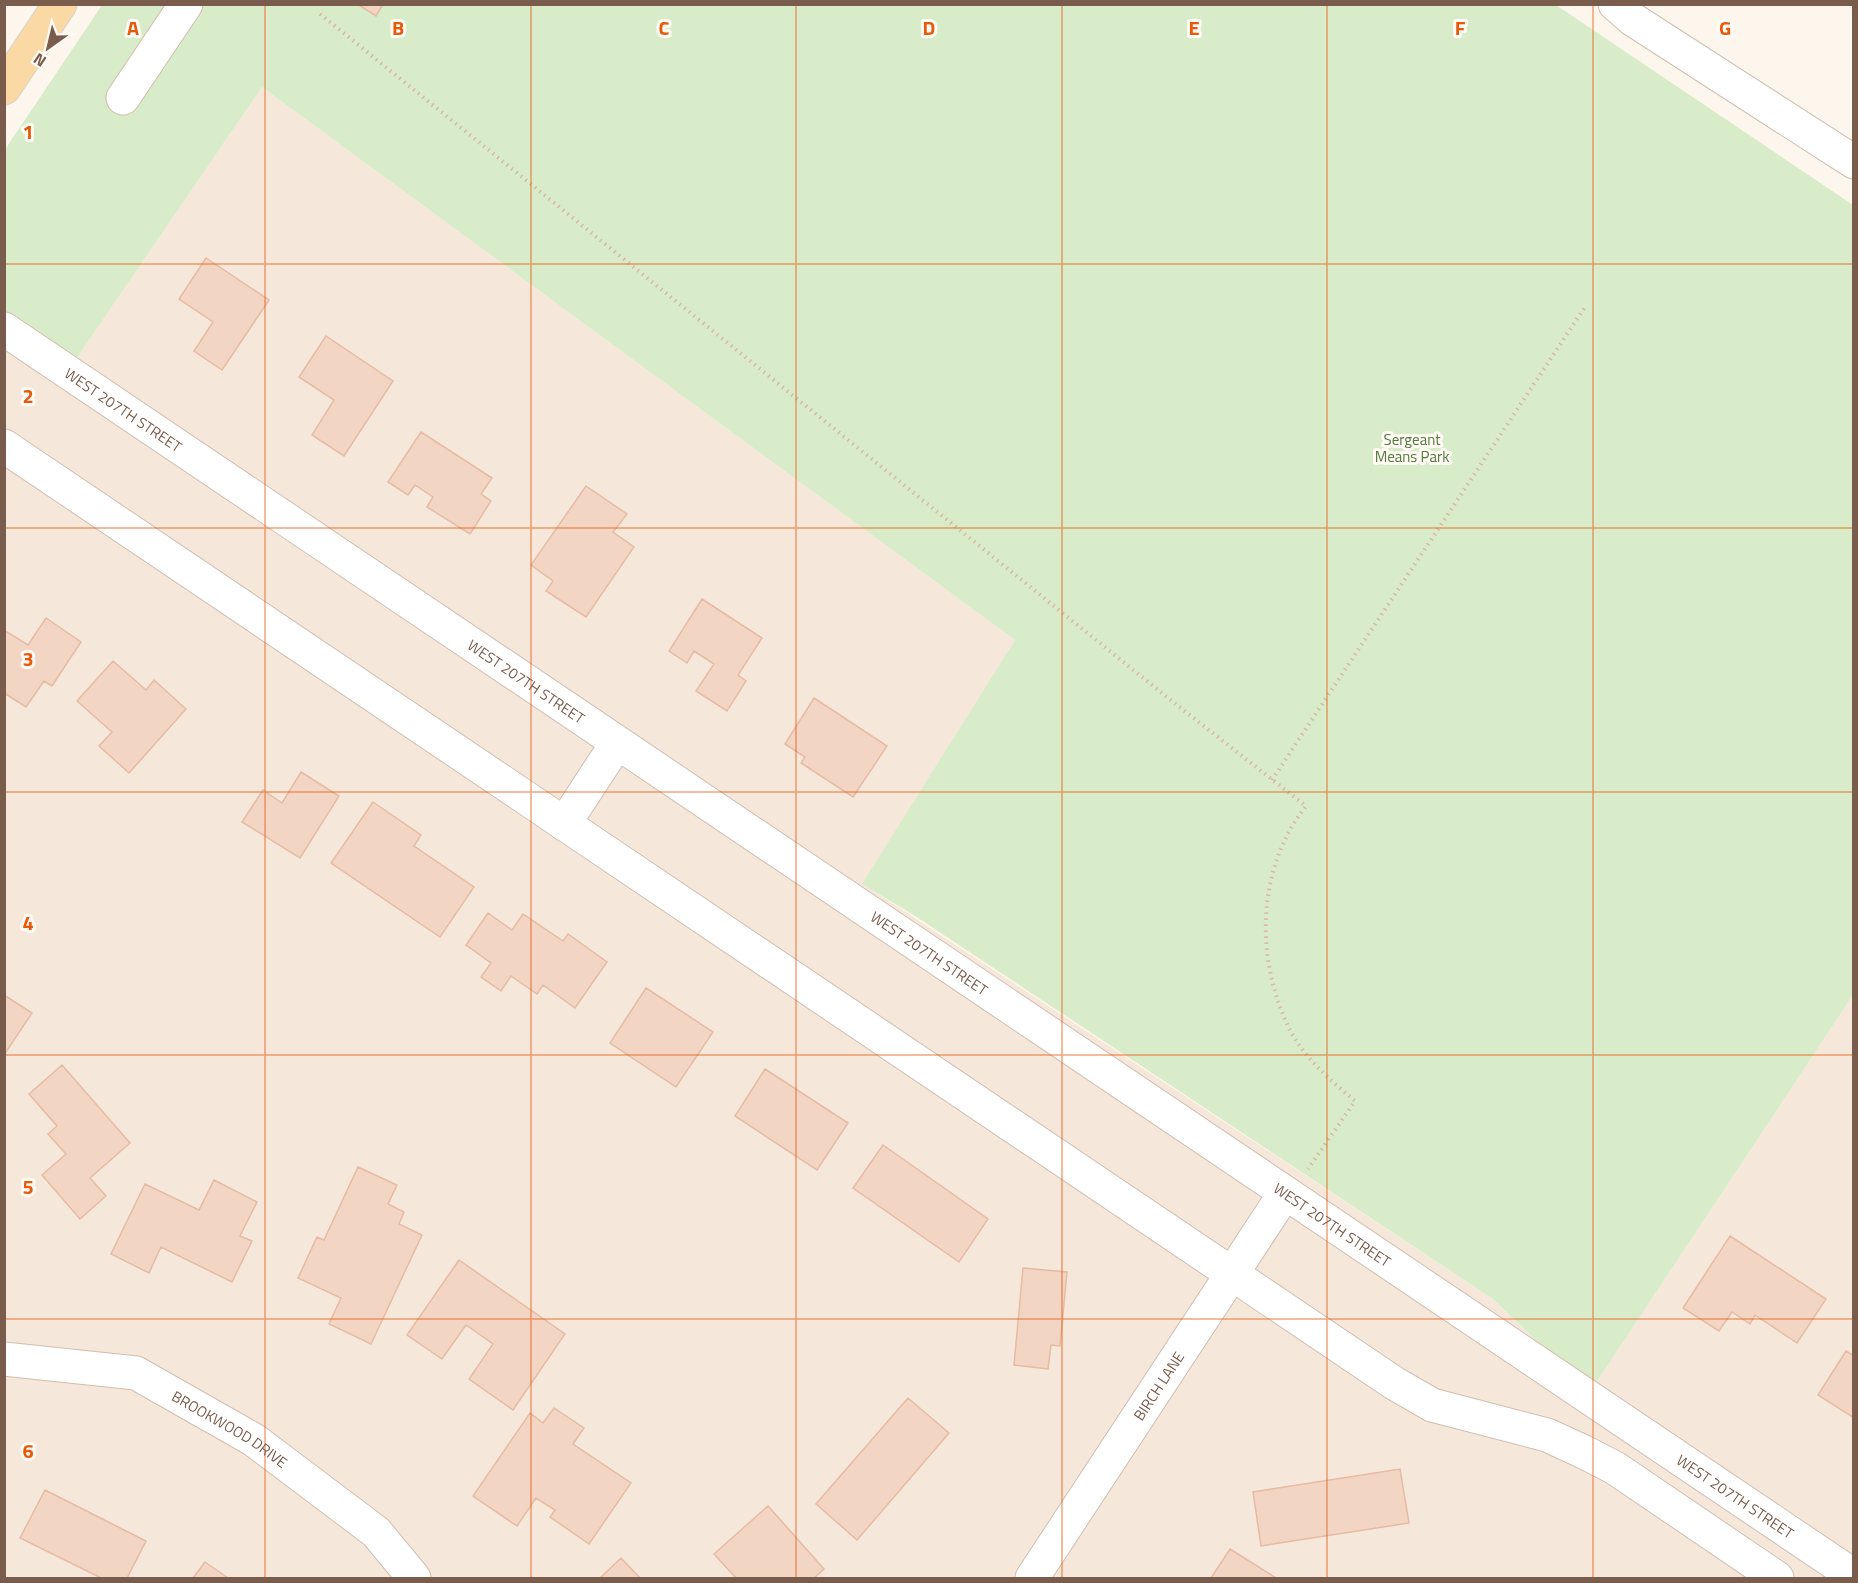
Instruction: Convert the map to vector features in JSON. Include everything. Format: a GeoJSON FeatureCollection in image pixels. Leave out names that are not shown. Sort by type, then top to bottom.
{"type":"FeatureCollection","features":[{"type":"Feature","properties":{"kind":"main road"},"geometry":{"type":"LineString","coordinates":[[4,88],[60,4]]}},
{"type":"Feature","properties":{"kind":"street"},"geometry":{"type":"LineString","coordinates":[[123,98],[186,4]]}},
{"type":"Feature","properties":{"kind":"street"},"geometry":{"type":"LineString","coordinates":[[1615,4],[1632,19],[1854,162]]}},
{"type":"Feature","properties":{"kind":"street","name":"WEST 207TH STREET"},"geometry":{"type":"LineString","coordinates":[[4,329],[1854,1576]]}},
{"type":"Feature","properties":{"kind":"street"},"geometry":{"type":"LineString","coordinates":[[4,446],[1229,1274],[1394,1383],[1432,1405],[1547,1435],[1615,1468],[1778,1578]]}},
{"type":"Feature","properties":{"kind":"street"},"geometry":{"type":"LineString","coordinates":[[564,824],[617,742]]}},
{"type":"Feature","properties":{"kind":"street","name":"BIRCH LANE"},"geometry":{"type":"LineString","coordinates":[[1032,1578],[1229,1274],[1285,1192]]}},
{"type":"Feature","properties":{"kind":"street","name":"BROOKWOOD DRIVE"},"geometry":{"type":"LineString","coordinates":[[4,1359],[136,1373],[263,1447],[376,1532],[414,1578]]}},
{"type":"Feature","properties":{"kind":"path"},"geometry":{"type":"LineString","coordinates":[[320,14],[1306,806],[1278,851],[1271,871],[1266,933],[1275,994],[1289,1028],[1306,1054],[1328,1078],[1355,1101],[1299,1181],[1285,1192]]}},
{"type":"Feature","properties":{"kind":"path"},"geometry":{"type":"LineString","coordinates":[[1272,780],[1585,307]]}},
{"type":"Feature","properties":{"kind":"shaded area"},"geometry":{"type":"Polygon","coordinates":[[[262,87],[1015,640],[863,884],[1493,1299],[1552,1356],[1594,1386],[1853,995],[1853,1578],[5,1578],[4,321],[72,365],[262,87]]]}},
{"type":"Feature","properties":{"kind":"green space","name":"Sergeant Means Park"},"geometry":{"type":"Polygon","coordinates":[[[102,5],[1556,5],[1853,205],[1853,995],[1594,1386],[1552,1356],[1493,1299],[912,914],[862,884],[1015,640],[262,87],[72,365],[5,321],[4,151],[102,5]]]}},
{"type":"Feature","properties":{"kind":"building"},"geometry":{"type":"Polygon","coordinates":[[[357,4],[383,4],[376,16],[357,4]]]}},
{"type":"Feature","properties":{"kind":"building"},"geometry":{"type":"Polygon","coordinates":[[[206,258],[269,300],[222,370],[194,351],[213,322],[179,299],[206,258]]]}},
{"type":"Feature","properties":{"kind":"building"},"geometry":{"type":"Polygon","coordinates":[[[326,336],[393,381],[344,456],[312,435],[334,400],[299,377],[326,336]]]}},
{"type":"Feature","properties":{"kind":"building"},"geometry":{"type":"Polygon","coordinates":[[[421,432],[492,478],[481,494],[491,501],[470,534],[427,507],[433,497],[415,485],[408,495],[388,482],[421,432]]]}},
{"type":"Feature","properties":{"kind":"building"},"geometry":{"type":"Polygon","coordinates":[[[586,486],[627,514],[613,532],[634,547],[586,617],[546,591],[553,581],[531,565],[586,486]]]}},
{"type":"Feature","properties":{"kind":"building"},"geometry":{"type":"Polygon","coordinates":[[[702,599],[762,638],[738,675],[746,681],[727,711],[696,691],[714,664],[694,651],[687,663],[669,651],[702,599]]]}},
{"type":"Feature","properties":{"kind":"building"},"geometry":{"type":"Polygon","coordinates":[[[46,618],[81,642],[52,686],[44,681],[26,707],[4,693],[4,630],[28,645],[46,618]]]}},
{"type":"Feature","properties":{"kind":"building"},"geometry":{"type":"Polygon","coordinates":[[[113,661],[146,690],[154,680],[186,709],[129,773],[99,746],[112,732],[77,701],[113,661]]]}},
{"type":"Feature","properties":{"kind":"building"},"geometry":{"type":"Polygon","coordinates":[[[814,698],[887,746],[853,797],[801,763],[805,757],[785,744],[814,698]]]}},
{"type":"Feature","properties":{"kind":"building"},"geometry":{"type":"Polygon","coordinates":[[[301,772],[339,796],[300,858],[242,822],[263,790],[282,803],[301,772]]]}},
{"type":"Feature","properties":{"kind":"building"},"geometry":{"type":"Polygon","coordinates":[[[373,802],[421,835],[414,846],[474,887],[440,937],[331,863],[373,802]]]}},
{"type":"Feature","properties":{"kind":"building"},"geometry":{"type":"Polygon","coordinates":[[[488,913],[512,930],[523,914],[563,941],[568,934],[607,962],[575,1008],[543,985],[537,994],[511,976],[501,991],[481,977],[491,963],[466,945],[488,913]]]}},
{"type":"Feature","properties":{"kind":"building"},"geometry":{"type":"Polygon","coordinates":[[[646,988],[713,1032],[676,1087],[610,1043],[646,988]]]}},
{"type":"Feature","properties":{"kind":"building"},"geometry":{"type":"Polygon","coordinates":[[[4,995],[32,1013],[4,1055],[4,995]]]}},
{"type":"Feature","properties":{"kind":"building"},"geometry":{"type":"Polygon","coordinates":[[[62,1065],[130,1143],[90,1178],[106,1196],[80,1219],[42,1175],[66,1154],[48,1134],[57,1126],[29,1094],[62,1065]]]}},
{"type":"Feature","properties":{"kind":"building"},"geometry":{"type":"Polygon","coordinates":[[[765,1069],[848,1123],[817,1170],[735,1116],[765,1069]]]}},
{"type":"Feature","properties":{"kind":"building"},"geometry":{"type":"Polygon","coordinates":[[[883,1145],[988,1219],[959,1262],[853,1188],[883,1145]]]}},
{"type":"Feature","properties":{"kind":"building"},"geometry":{"type":"Polygon","coordinates":[[[358,1167],[397,1185],[388,1204],[404,1212],[399,1224],[422,1235],[371,1344],[329,1324],[341,1298],[298,1278],[317,1237],[324,1240],[358,1167]]]}},
{"type":"Feature","properties":{"kind":"building"},"geometry":{"type":"Polygon","coordinates":[[[214,1180],[257,1202],[240,1236],[252,1241],[232,1282],[161,1247],[149,1273],[111,1254],[145,1184],[199,1210],[214,1180]]]}},
{"type":"Feature","properties":{"kind":"building"},"geometry":{"type":"Polygon","coordinates":[[[1730,1236],[1826,1299],[1797,1343],[1755,1315],[1750,1324],[1732,1312],[1719,1331],[1683,1308],[1730,1236]]]}},
{"type":"Feature","properties":{"kind":"building"},"geometry":{"type":"Polygon","coordinates":[[[459,1260],[565,1334],[513,1410],[469,1379],[493,1344],[466,1325],[442,1359],[407,1335],[459,1260]]]}},
{"type":"Feature","properties":{"kind":"building"},"geometry":{"type":"Polygon","coordinates":[[[1023,1268],[1067,1272],[1060,1346],[1051,1345],[1048,1369],[1014,1365],[1023,1268]]]}},
{"type":"Feature","properties":{"kind":"building"},"geometry":{"type":"Polygon","coordinates":[[[1846,1351],[1854,1356],[1854,1418],[1818,1395],[1846,1351]]]}},
{"type":"Feature","properties":{"kind":"building"},"geometry":{"type":"Polygon","coordinates":[[[908,1398],[949,1433],[857,1540],[816,1504],[908,1398]]]}},
{"type":"Feature","properties":{"kind":"building"},"geometry":{"type":"Polygon","coordinates":[[[554,1408],[584,1428],[573,1444],[631,1483],[589,1544],[550,1517],[555,1510],[536,1498],[517,1526],[473,1496],[530,1413],[543,1423],[554,1408]]]}},
{"type":"Feature","properties":{"kind":"building"},"geometry":{"type":"Polygon","coordinates":[[[1400,1469],[1409,1523],[1261,1546],[1253,1492],[1400,1469]]]}},
{"type":"Feature","properties":{"kind":"building"},"geometry":{"type":"Polygon","coordinates":[[[45,1490],[146,1541],[127,1578],[101,1578],[20,1538],[45,1490]]]}},
{"type":"Feature","properties":{"kind":"building"},"geometry":{"type":"Polygon","coordinates":[[[768,1506],[824,1569],[814,1578],[736,1578],[714,1554],[768,1506]]]}},
{"type":"Feature","properties":{"kind":"building"},"geometry":{"type":"Polygon","coordinates":[[[1230,1549],[1276,1578],[1211,1578],[1230,1549]]]}},
{"type":"Feature","properties":{"kind":"building"},"geometry":{"type":"Polygon","coordinates":[[[621,1558],[640,1578],[600,1578],[621,1558]]]}},
{"type":"Feature","properties":{"kind":"building"},"geometry":{"type":"Polygon","coordinates":[[[205,1562],[228,1578],[193,1578],[205,1562]]]}}]}
